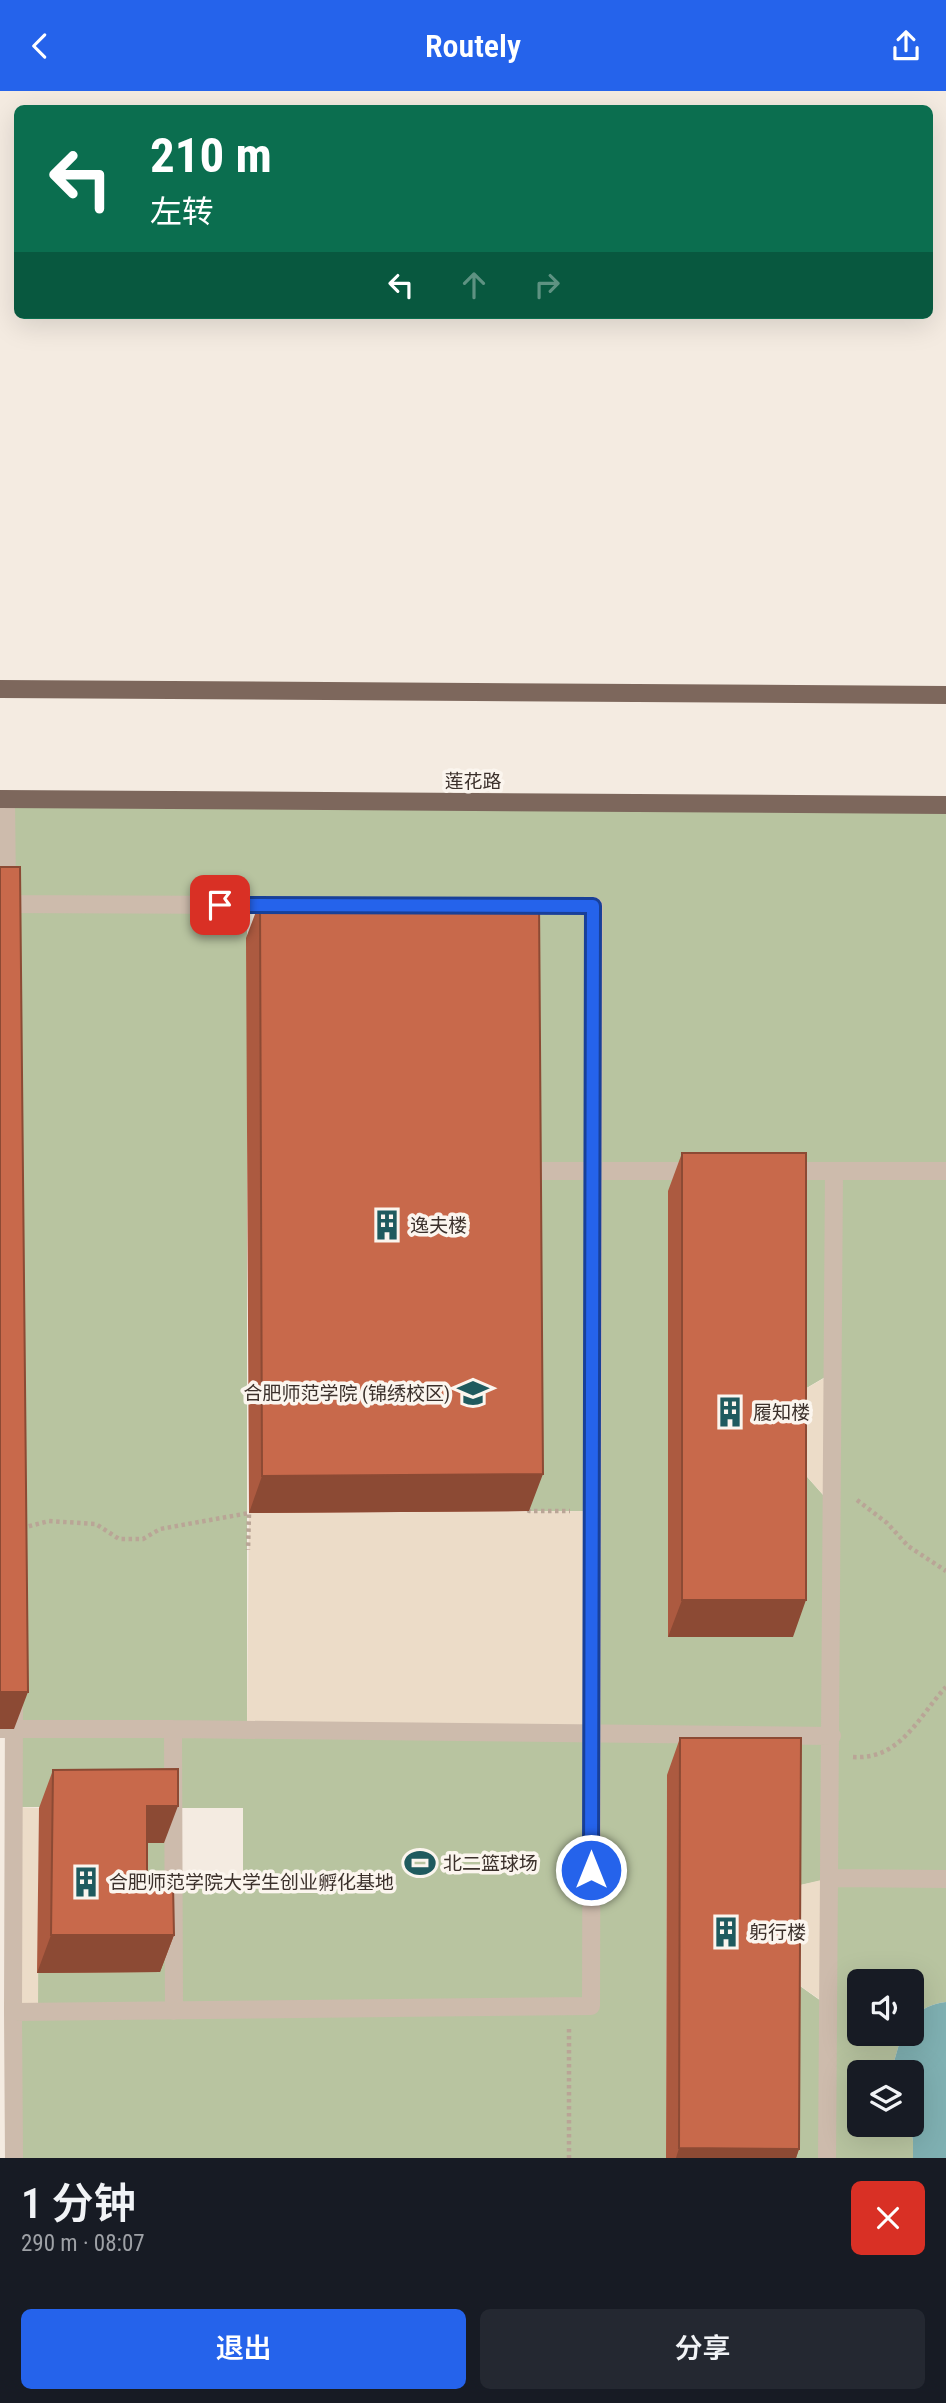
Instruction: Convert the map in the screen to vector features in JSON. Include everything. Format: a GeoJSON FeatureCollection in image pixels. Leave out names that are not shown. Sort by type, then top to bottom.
{"type":"FeatureCollection","features":[{"type":"Feature","properties":{"kind":"main road"},"geometry":{"type":"LineString","coordinates":[[0,689],[946,695]]}},
{"type":"Feature","properties":{"kind":"main road","name":"莲花路"},"geometry":{"type":"LineString","coordinates":[[3,799],[946,805]]}},
{"type":"Feature","properties":{"kind":"street"},"geometry":{"type":"LineString","coordinates":[[3,799],[4,909],[303,905]]}},
{"type":"Feature","properties":{"kind":"street"},"geometry":{"type":"LineString","coordinates":[[13,2012],[592,2006],[593,906],[499,906]]}},
{"type":"Feature","properties":{"kind":"street"},"geometry":{"type":"LineString","coordinates":[[528,1171],[714,1171]]}},
{"type":"Feature","properties":{"kind":"street"},"geometry":{"type":"LineString","coordinates":[[768,1171],[946,1171]]}},
{"type":"Feature","properties":{"kind":"street"},"geometry":{"type":"LineString","coordinates":[[827,2158],[834,1171]]}},
{"type":"Feature","properties":{"kind":"street"},"geometry":{"type":"LineString","coordinates":[[14,1690],[7,1729],[14,2158]]}},
{"type":"Feature","properties":{"kind":"street"},"geometry":{"type":"LineString","coordinates":[[7,1729],[832,1736]]}},
{"type":"Feature","properties":{"kind":"street"},"geometry":{"type":"LineString","coordinates":[[173,1729],[174,2011]]}},
{"type":"Feature","properties":{"kind":"street"},"geometry":{"type":"LineString","coordinates":[[830,1878],[946,1879]]}},
{"type":"Feature","properties":{"kind":"path"},"geometry":{"type":"LineString","coordinates":[[833,1478],[887,1523],[908,1546],[946,1571]]}},
{"type":"Feature","properties":{"kind":"path"},"geometry":{"type":"LineString","coordinates":[[529,1498],[529,1511],[593,1511]]}},
{"type":"Feature","properties":{"kind":"path"},"geometry":{"type":"LineString","coordinates":[[248,1550],[249,1499]]}},
{"type":"Feature","properties":{"kind":"path"},"geometry":{"type":"LineString","coordinates":[[11,1531],[49,1521],[61,1521],[96,1524],[119,1539],[143,1539],[160,1528],[249,1513]]}},
{"type":"Feature","properties":{"kind":"path"},"geometry":{"type":"LineString","coordinates":[[831,1756],[868,1758],[890,1749],[909,1734],[946,1687]]}},
{"type":"Feature","properties":{"kind":"path"},"geometry":{"type":"LineString","coordinates":[[569,2006],[569,2158]]}},
{"type":"Feature","properties":{"kind":"green space","name":"合肥师范学院 (锦绣校区)"},"geometry":{"type":"Polygon","coordinates":[[[0,799],[946,805],[946,2002],[924,2009],[924,1969],[847,1969],[847,2046],[899,2046],[894,2060],[847,2060],[847,2137],[912,2137],[913,2158],[786,2158],[786,1976],[828,2006],[829,1879],[787,1888],[667,1775],[666,2158],[14,2158],[13,2012],[38,2011],[37,1973],[133,1843],[163,1807],[14,1807],[0,799]],[[247,906],[247,1729],[592,1511],[529,1511],[527,906],[247,906]],[[832,1373],[793,1396],[793,1461],[832,1505],[832,1373]],[[174,1808],[174,1887],[243,1886],[243,1808],[174,1808]]]}},
{"type":"Feature","properties":{"kind":"shaded area"},"geometry":{"type":"Polygon","coordinates":[[[833,1373],[833,1506],[793,1461],[793,1396],[833,1373]]]}},
{"type":"Feature","properties":{"kind":"shaded area"},"geometry":{"type":"Polygon","coordinates":[[[592,1511],[591,1734],[247,1730],[249,1513],[592,1511]]]}},
{"type":"Feature","properties":{"kind":"shaded area"},"geometry":{"type":"Polygon","coordinates":[[[14,1807],[39,1808],[38,2012],[13,2012],[14,1807]]]}},
{"type":"Feature","properties":{"kind":"shaded area"},"geometry":{"type":"Polygon","coordinates":[[[830,1878],[829,2006],[786,1976],[787,1888],[830,1878]]]}},
{"type":"Feature","properties":{"kind":"water"},"geometry":{"type":"Polygon","coordinates":[[[946,2002],[946,2158],[913,2158],[912,2137],[924,2137],[924,2060],[894,2060],[899,2046],[924,2046],[924,2009],[946,2002]]]}},
{"type":"Feature","properties":{"kind":"building"},"geometry":{"type":"Polygon","coordinates":[[[0,867],[20,867],[28,1692],[0,1692],[0,867]]]}},
{"type":"Feature","properties":{"kind":"building","name":"逸夫楼"},"geometry":{"type":"Polygon","coordinates":[[[539,900],[543,1474],[262,1476],[260,901],[539,900]]]}},
{"type":"Feature","properties":{"kind":"building","name":"履知楼"},"geometry":{"type":"Polygon","coordinates":[[[682,1153],[806,1153],[806,1600],[682,1600],[682,1153]]]}},
{"type":"Feature","properties":{"kind":"building","name":"躬行楼"},"geometry":{"type":"Polygon","coordinates":[[[680,1738],[801,1738],[799,2149],[679,2148],[680,1738]]]}},
{"type":"Feature","properties":{"kind":"building","name":"合肥师范学院大学生创业孵化基地"},"geometry":{"type":"Polygon","coordinates":[[[178,1769],[178,1806],[147,1806],[147,1884],[173,1884],[174,1935],[51,1935],[53,1770],[178,1769]]]}},
{"type":"Feature","properties":{"kind":"place","name":"逸夫楼"},"geometry":{"type":"Point","coordinates":[387,1225]}},
{"type":"Feature","properties":{"kind":"place","name":"合肥师范学院 (锦绣校区)"},"geometry":{"type":"Point","coordinates":[473,1393]}},
{"type":"Feature","properties":{"kind":"place","name":"履知楼"},"geometry":{"type":"Point","coordinates":[730,1412]}},
{"type":"Feature","properties":{"kind":"place","name":"北二篮球场"},"geometry":{"type":"Point","coordinates":[420,1863]}},
{"type":"Feature","properties":{"kind":"place","name":"合肥师范学院大学生创业孵化基地"},"geometry":{"type":"Point","coordinates":[86,1882]}},
{"type":"Feature","properties":{"kind":"place","name":"躬行楼"},"geometry":{"type":"Point","coordinates":[726,1932]}},
{"type":"Feature","properties":{"kind":"route"},"geometry":{"type":"LineString","coordinates":[[220,905],[593,906],[591,1870]]}}]}
